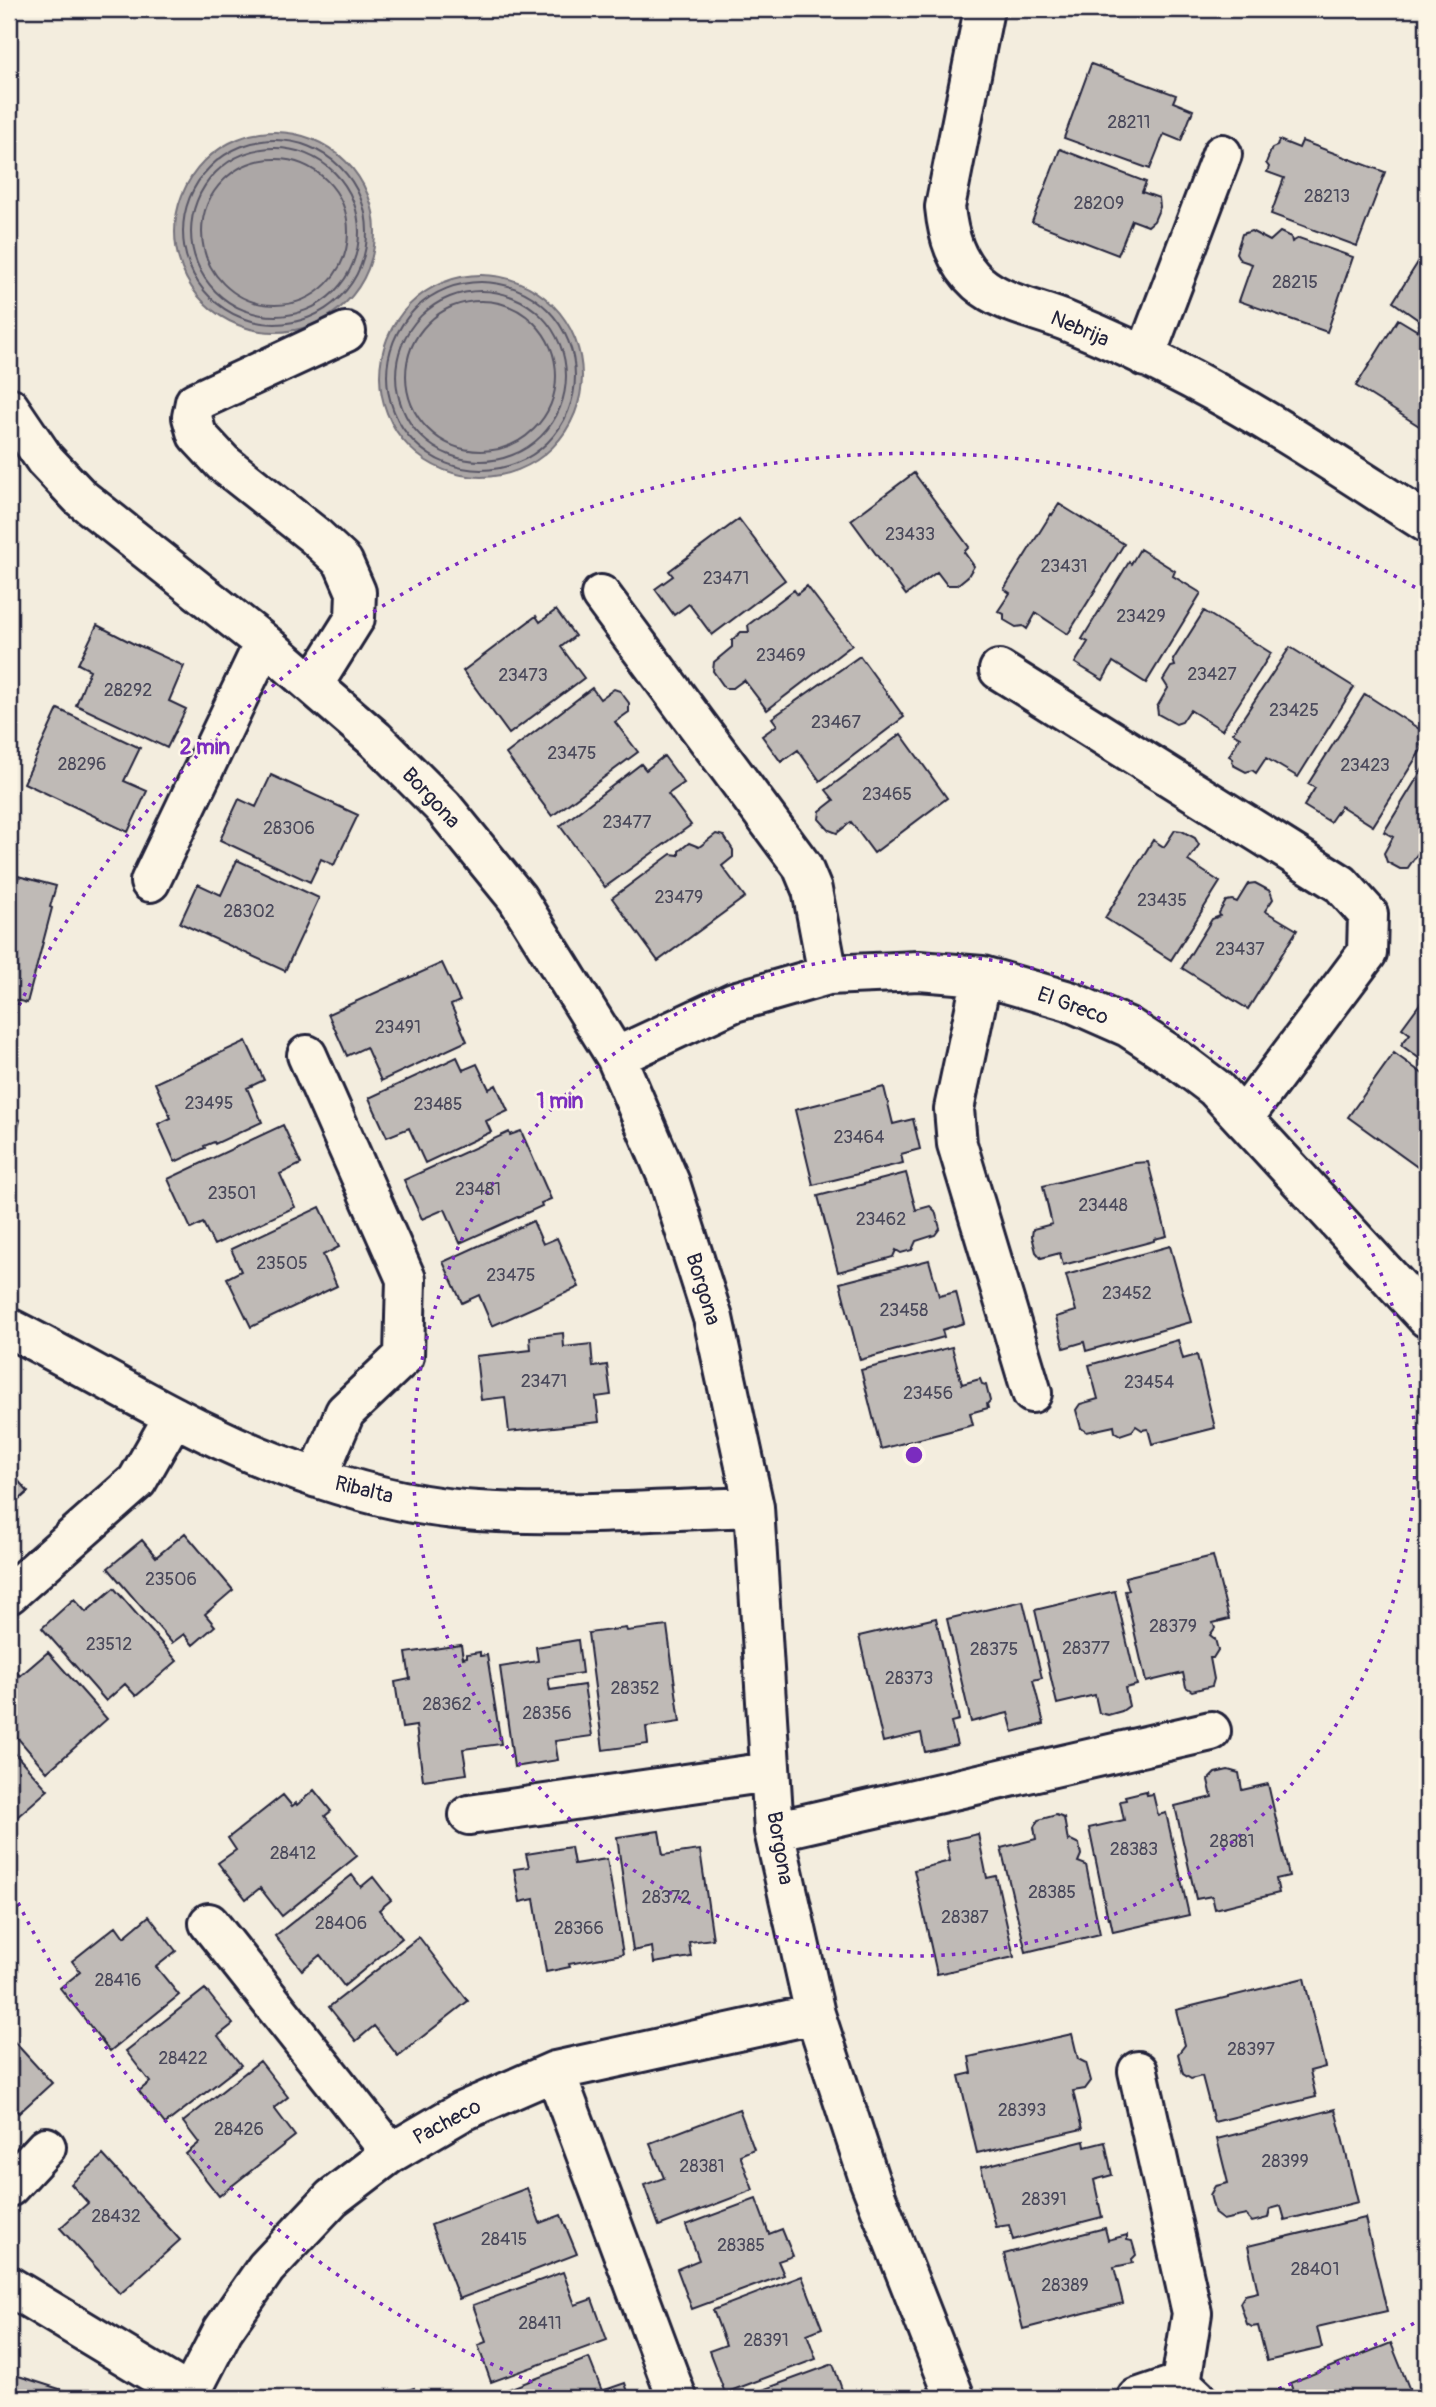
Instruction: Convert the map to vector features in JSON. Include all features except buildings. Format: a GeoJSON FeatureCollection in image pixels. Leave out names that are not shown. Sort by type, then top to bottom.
{"type":"FeatureCollection","features":[{"type":"Feature","properties":{"kind":"street","name":"Nebrija"},"geometry":{"type":"LineString","coordinates":[[984,9],[945,208],[949,238],[957,255],[979,284],[1012,303],[1065,321],[1191,379],[1276,428],[1427,523]]}},
{"type":"Feature","properties":{"kind":"street"},"geometry":{"type":"LineString","coordinates":[[1145,357],[1222,154]]}},
{"type":"Feature","properties":{"kind":"street"},"geometry":{"type":"LineString","coordinates":[[313,685],[355,618],[356,592],[343,562],[314,535],[223,463],[197,435],[192,417],[195,402],[346,332]]}},
{"type":"Feature","properties":{"kind":"street","name":"Borgona"},"geometry":{"type":"LineString","coordinates":[[9,407],[45,460],[81,498],[264,643],[375,739],[443,807],[517,898],[616,1057],[670,1184],[713,1318],[754,1507],[774,1831],[816,2014],[869,2179],[954,2398]]}},
{"type":"Feature","properties":{"kind":"street"},"geometry":{"type":"LineString","coordinates":[[601,595],[803,866],[812,890],[828,975]]}},
{"type":"Feature","properties":{"kind":"street"},"geometry":{"type":"LineString","coordinates":[[150,883],[264,643]]}},
{"type":"Feature","properties":{"kind":"street"},"geometry":{"type":"LineString","coordinates":[[999,670],[1341,884],[1368,915],[1367,953],[1244,1117]]}},
{"type":"Feature","properties":{"kind":"street","name":"El Greco"},"geometry":{"type":"LineString","coordinates":[[616,1057],[734,1002],[828,975],[919,971],[982,976],[1069,1001],[1128,1027],[1205,1080],[1420,1294]]}},
{"type":"Feature","properties":{"kind":"street"},"geometry":{"type":"LineString","coordinates":[[982,976],[954,1109],[957,1144],[1032,1393]]}},
{"type":"Feature","properties":{"kind":"street"},"geometry":{"type":"LineString","coordinates":[[307,1055],[406,1279],[404,1356],[345,1412],[317,1478]]}},
{"type":"Feature","properties":{"kind":"street","name":"Ribalta"},"geometry":{"type":"LineString","coordinates":[[9,1328],[174,1416],[243,1448],[317,1478],[396,1499],[476,1511],[580,1513],[754,1507]]}},
{"type":"Feature","properties":{"kind":"street"},"geometry":{"type":"LineString","coordinates":[[9,1594],[137,1481],[174,1416]]}},
{"type":"Feature","properties":{"kind":"street"},"geometry":{"type":"LineString","coordinates":[[774,1831],[1211,1731]]}},
{"type":"Feature","properties":{"kind":"street"},"geometry":{"type":"LineString","coordinates":[[469,1815],[769,1772]]}},
{"type":"Feature","properties":{"kind":"street"},"geometry":{"type":"LineString","coordinates":[[209,1923],[391,2153]]}},
{"type":"Feature","properties":{"kind":"street","name":"Pacheco"},"geometry":{"type":"LineString","coordinates":[[189,2397],[223,2330],[266,2268],[332,2197],[391,2153],[461,2112],[555,2071],[816,2014]]}},
{"type":"Feature","properties":{"kind":"street"},"geometry":{"type":"LineString","coordinates":[[555,2071],[677,2398]]}},
{"type":"Feature","properties":{"kind":"street"},"geometry":{"type":"LineString","coordinates":[[1136,2398],[1189,2391],[1192,2313],[1138,2071]]}},
{"type":"Feature","properties":{"kind":"street"},"geometry":{"type":"LineString","coordinates":[[9,2187],[46,2147]]}},
{"type":"Feature","properties":{"kind":"street"},"geometry":{"type":"LineString","coordinates":[[9,2286],[189,2397]]}},
{"type":"Feature","properties":{"kind":"water"},"geometry":{"type":"Polygon","coordinates":[[[275,132],[313,140],[330,149],[345,162],[358,177],[367,194],[375,232],[367,270],[358,287],[345,302],[330,315],[313,324],[275,332],[237,324],[220,315],[205,302],[192,287],[183,270],[175,232],[183,194],[192,177],[205,162],[220,149],[237,140],[275,132]]]}},
{"type":"Feature","properties":{"kind":"water"},"geometry":{"type":"Polygon","coordinates":[[[481,275],[520,283],[537,292],[552,305],[565,320],[574,337],[582,376],[574,415],[565,432],[552,447],[537,460],[520,469],[481,477],[442,469],[425,460],[410,447],[397,432],[388,415],[380,376],[388,337],[397,320],[410,305],[425,292],[442,283],[481,275]]]}}]}
